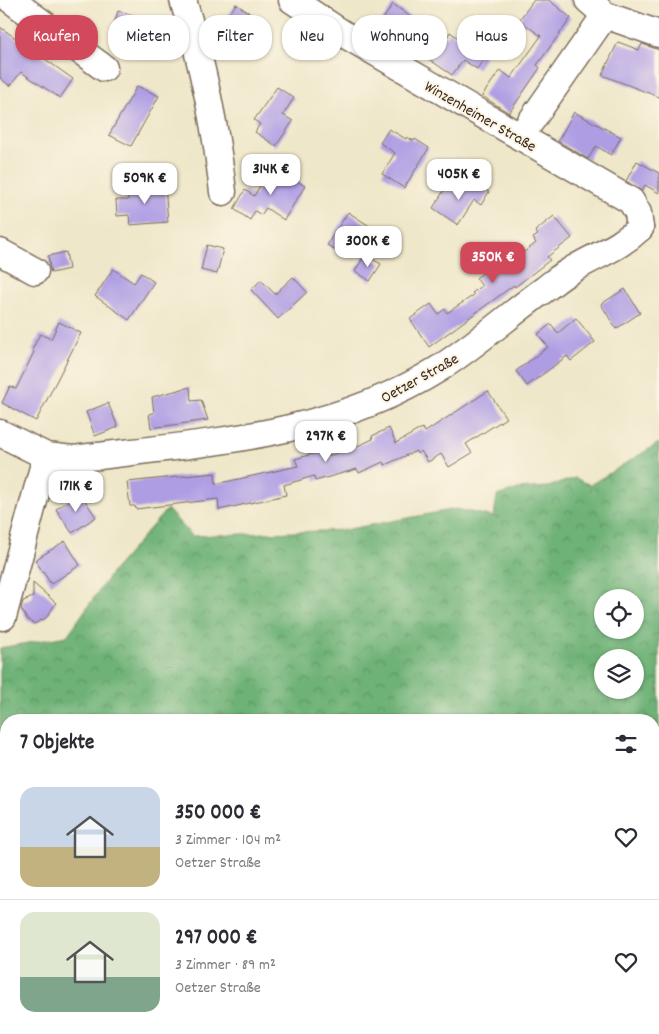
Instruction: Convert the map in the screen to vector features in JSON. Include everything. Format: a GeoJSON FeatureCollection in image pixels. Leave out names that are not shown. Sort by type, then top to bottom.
{"type":"FeatureCollection","features":[{"type":"Feature","properties":{"kind":"street"},"geometry":{"type":"LineString","coordinates":[[11,0],[104,68]]}},
{"type":"Feature","properties":{"kind":"street"},"geometry":{"type":"LineString","coordinates":[[183,0],[192,30],[218,153],[223,192]]}},
{"type":"Feature","properties":{"kind":"street","name":"Winzenheimer Straße"},"geometry":{"type":"LineString","coordinates":[[292,0],[342,33],[631,201],[649,230]]}},
{"type":"Feature","properties":{"kind":"street"},"geometry":{"type":"LineString","coordinates":[[520,137],[597,8],[659,34]]}},
{"type":"Feature","properties":{"kind":"street","name":"Oetzer Straße"},"geometry":{"type":"LineString","coordinates":[[46,456],[73,459],[268,434],[345,414],[386,397],[438,369],[486,337],[527,302],[570,271],[649,230]]}},
{"type":"Feature","properties":{"kind":"street"},"geometry":{"type":"LineString","coordinates":[[0,252],[35,272]]}},
{"type":"Feature","properties":{"kind":"street"},"geometry":{"type":"LineString","coordinates":[[0,433],[46,456],[3,617]]}},
{"type":"Feature","properties":{"kind":"green space"},"geometry":{"type":"Polygon","coordinates":[[[659,443],[659,714],[0,714],[0,648],[67,636],[112,572],[167,509],[192,536],[344,530],[456,509],[499,518],[494,516],[497,496],[518,489],[548,487],[575,478],[590,485],[659,443]]]}},
{"type":"Feature","properties":{"kind":"building"},"geometry":{"type":"Polygon","coordinates":[[[534,0],[549,0],[571,18],[537,65],[540,68],[509,113],[482,96],[500,70],[511,78],[524,60],[526,60],[526,57],[541,36],[526,25],[526,15],[523,15],[534,0]]]}},
{"type":"Feature","properties":{"kind":"building"},"geometry":{"type":"Polygon","coordinates":[[[236,4],[252,15],[228,15],[236,4]]]}},
{"type":"Feature","properties":{"kind":"building"},"geometry":{"type":"Polygon","coordinates":[[[393,4],[408,15],[386,15],[393,4]]]}},
{"type":"Feature","properties":{"kind":"building"},"geometry":{"type":"Polygon","coordinates":[[[118,11],[133,15],[117,15],[118,11]]]}},
{"type":"Feature","properties":{"kind":"building"},"geometry":{"type":"Polygon","coordinates":[[[0,27],[15,38],[15,60],[46,60],[73,79],[60,98],[21,72],[10,86],[0,78],[0,27]]]}},
{"type":"Feature","properties":{"kind":"building"},"geometry":{"type":"Polygon","coordinates":[[[450,32],[457,37],[457,60],[463,60],[452,75],[430,60],[447,60],[447,37],[450,32]]]}},
{"type":"Feature","properties":{"kind":"building"},"geometry":{"type":"Polygon","coordinates":[[[618,42],[639,50],[642,44],[659,50],[659,97],[602,75],[618,42]]]}},
{"type":"Feature","properties":{"kind":"building"},"geometry":{"type":"Polygon","coordinates":[[[463,60],[483,60],[477,69],[463,60]]]}},
{"type":"Feature","properties":{"kind":"building"},"geometry":{"type":"Polygon","coordinates":[[[137,86],[159,96],[131,146],[109,135],[137,86]]]}},
{"type":"Feature","properties":{"kind":"building"},"geometry":{"type":"Polygon","coordinates":[[[277,87],[294,98],[283,115],[293,121],[276,146],[255,132],[260,124],[254,120],[277,87]]]}},
{"type":"Feature","properties":{"kind":"building"},"geometry":{"type":"Polygon","coordinates":[[[574,112],[621,137],[611,155],[596,146],[588,159],[558,141],[574,112]]]}},
{"type":"Feature","properties":{"kind":"building"},"geometry":{"type":"Polygon","coordinates":[[[389,129],[406,139],[407,137],[414,141],[415,139],[429,148],[404,188],[382,174],[395,153],[380,143],[389,129]]]}},
{"type":"Feature","properties":{"kind":"building"},"geometry":{"type":"Polygon","coordinates":[[[637,161],[659,173],[659,193],[645,185],[642,191],[626,181],[637,161]]]}},
{"type":"Feature","properties":{"kind":"building"},"geometry":{"type":"Polygon","coordinates":[[[272,166],[305,186],[284,220],[266,208],[261,215],[255,211],[250,220],[234,209],[245,190],[254,196],[272,166]]]}},
{"type":"Feature","properties":{"kind":"building"},"geometry":{"type":"Polygon","coordinates":[[[450,181],[467,191],[473,182],[489,192],[481,205],[474,200],[458,225],[433,208],[450,181]]]}},
{"type":"Feature","properties":{"kind":"building"},"geometry":{"type":"Polygon","coordinates":[[[165,185],[168,222],[130,225],[129,215],[117,216],[116,200],[128,200],[127,188],[165,185]]]}},
{"type":"Feature","properties":{"kind":"building"},"geometry":{"type":"Polygon","coordinates":[[[348,212],[374,229],[358,255],[352,250],[346,256],[327,245],[348,212]]]}},
{"type":"Feature","properties":{"kind":"building"},"geometry":{"type":"Polygon","coordinates":[[[554,216],[572,238],[547,257],[550,260],[515,287],[514,285],[429,347],[410,319],[431,304],[438,314],[445,309],[447,313],[474,295],[472,293],[482,286],[476,278],[496,263],[501,269],[536,243],[533,238],[538,235],[535,231],[554,216]]]}},
{"type":"Feature","properties":{"kind":"building"},"geometry":{"type":"Polygon","coordinates":[[[207,245],[223,249],[217,274],[201,270],[207,245]]]}},
{"type":"Feature","properties":{"kind":"building"},"geometry":{"type":"Polygon","coordinates":[[[66,252],[69,269],[51,273],[48,256],[66,252]]]}},
{"type":"Feature","properties":{"kind":"building"},"geometry":{"type":"Polygon","coordinates":[[[365,255],[381,264],[370,281],[355,271],[365,255]]]}},
{"type":"Feature","properties":{"kind":"building"},"geometry":{"type":"Polygon","coordinates":[[[113,269],[134,283],[141,273],[154,282],[129,320],[95,296],[113,269]]]}},
{"type":"Feature","properties":{"kind":"building"},"geometry":{"type":"Polygon","coordinates":[[[293,277],[307,292],[278,319],[251,290],[261,280],[275,294],[293,277]]]}},
{"type":"Feature","properties":{"kind":"building"},"geometry":{"type":"Polygon","coordinates":[[[625,289],[640,313],[616,329],[601,304],[625,289]]]}},
{"type":"Feature","properties":{"kind":"building"},"geometry":{"type":"Polygon","coordinates":[[[576,318],[595,342],[571,361],[567,356],[527,386],[516,371],[548,347],[538,334],[551,324],[558,333],[576,318]]]}},
{"type":"Feature","properties":{"kind":"building"},"geometry":{"type":"Polygon","coordinates":[[[59,322],[81,333],[36,421],[2,403],[10,386],[16,389],[34,352],[32,350],[40,334],[51,339],[59,322]]]}},
{"type":"Feature","properties":{"kind":"building"},"geometry":{"type":"Polygon","coordinates":[[[190,387],[191,401],[201,400],[208,420],[151,428],[149,414],[154,413],[152,397],[190,387]]]}},
{"type":"Feature","properties":{"kind":"building"},"geometry":{"type":"Polygon","coordinates":[[[488,391],[506,418],[466,444],[472,453],[449,467],[441,454],[428,462],[421,451],[417,454],[416,451],[385,465],[383,462],[359,473],[357,469],[315,481],[314,476],[284,485],[286,495],[219,510],[218,499],[136,509],[135,506],[130,506],[127,482],[215,473],[216,484],[298,466],[295,459],[326,450],[328,456],[351,449],[373,439],[372,436],[389,428],[396,443],[422,428],[425,432],[488,391]]]}},
{"type":"Feature","properties":{"kind":"building"},"geometry":{"type":"Polygon","coordinates":[[[108,403],[118,427],[95,436],[86,412],[108,403]]]}},
{"type":"Feature","properties":{"kind":"building"},"geometry":{"type":"Polygon","coordinates":[[[80,493],[96,517],[72,533],[56,509],[80,493]]]}},
{"type":"Feature","properties":{"kind":"building"},"geometry":{"type":"Polygon","coordinates":[[[65,541],[80,565],[51,584],[35,560],[65,541]]]}},
{"type":"Feature","properties":{"kind":"building"},"geometry":{"type":"Polygon","coordinates":[[[33,583],[56,603],[46,618],[34,624],[27,619],[21,609],[23,601],[33,597],[33,583]]]}}]}
